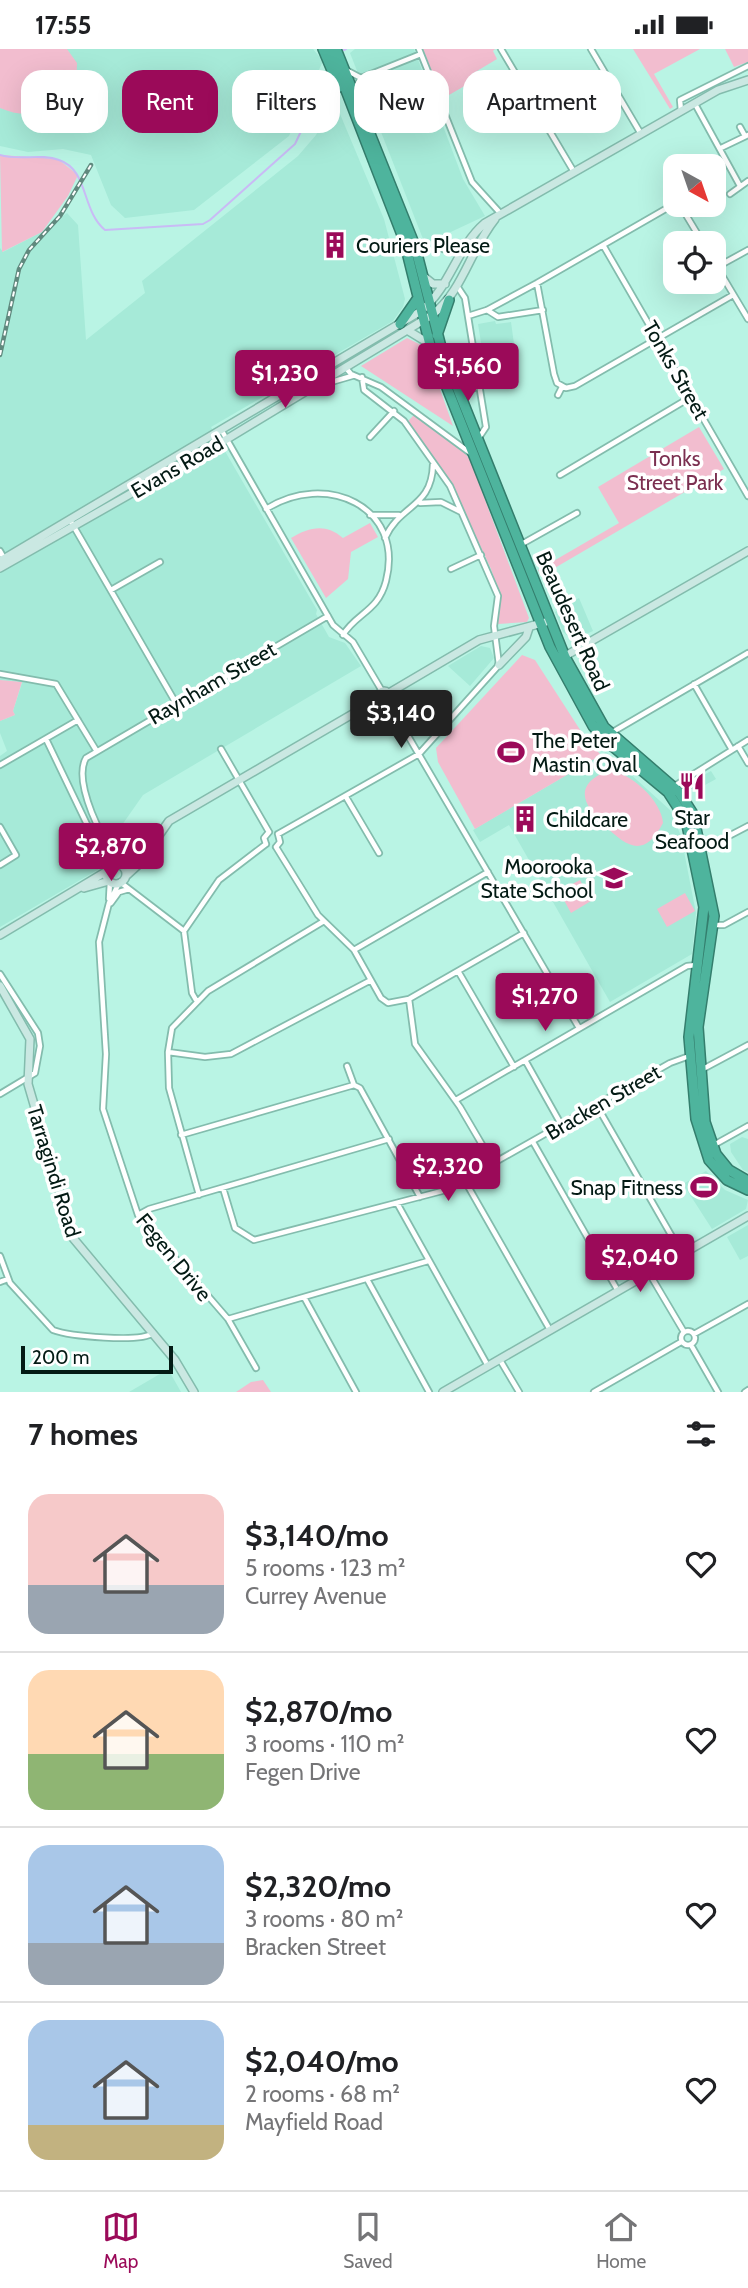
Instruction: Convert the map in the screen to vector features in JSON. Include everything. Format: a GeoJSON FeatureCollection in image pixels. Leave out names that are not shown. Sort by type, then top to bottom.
{"type":"FeatureCollection","features":[{"type":"Feature","properties":{"kind":"highway"},"geometry":{"type":"LineString","coordinates":[[323,49],[349,112],[354,115]]}},
{"type":"Feature","properties":{"kind":"highway","name":"Beaudesert Road"},"geometry":{"type":"LineString","coordinates":[[330,49],[343,68],[354,115]]}},
{"type":"Feature","properties":{"kind":"highway","name":"Beaudesert Road"},"geometry":{"type":"LineString","coordinates":[[336,49],[354,91]]}},
{"type":"Feature","properties":{"kind":"highway","name":"Beaudesert Road"},"geometry":{"type":"LineString","coordinates":[[361,133],[404,240],[418,298],[437,336],[478,440],[519,545],[545,622]]}},
{"type":"Feature","properties":{"kind":"highway","name":"Beaudesert Road"},"geometry":{"type":"LineString","coordinates":[[371,133],[415,246],[422,276],[430,345],[561,659],[599,734],[671,789],[683,813],[701,892],[704,924],[690,1020],[705,1122],[712,1147],[729,1170],[748,1181]]}},
{"type":"Feature","properties":{"kind":"highway"},"geometry":{"type":"LineString","coordinates":[[404,327],[418,298]]}},
{"type":"Feature","properties":{"kind":"highway"},"geometry":{"type":"LineString","coordinates":[[437,336],[449,300]]}},
{"type":"Feature","properties":{"kind":"highway","name":"Beaudesert Road"},"geometry":{"type":"LineString","coordinates":[[561,659],[610,734],[690,805],[702,850],[715,925],[694,1055]]}},
{"type":"Feature","properties":{"kind":"highway","name":"Beaudesert Road"},"geometry":{"type":"LineString","coordinates":[[696,1070],[696,1119],[705,1153],[727,1180],[748,1190]]}},
{"type":"Feature","properties":{"kind":"street"},"geometry":{"type":"LineString","coordinates":[[501,49],[574,173]]}},
{"type":"Feature","properties":{"kind":"street"},"geometry":{"type":"LineString","coordinates":[[591,49],[641,134]]}},
{"type":"Feature","properties":{"kind":"street"},"geometry":{"type":"LineString","coordinates":[[379,70],[420,52],[471,181],[498,217]]}},
{"type":"Feature","properties":{"kind":"street"},"geometry":{"type":"LineString","coordinates":[[681,111],[680,100],[748,66]]}},
{"type":"Feature","properties":{"kind":"street"},"geometry":{"type":"LineString","coordinates":[[343,68],[354,74]]}},
{"type":"Feature","properties":{"kind":"street"},"geometry":{"type":"LineString","coordinates":[[426,313],[445,284],[464,246],[475,232],[694,103],[722,88],[748,80],[741,69]]}},
{"type":"Feature","properties":{"kind":"street"},"geometry":{"type":"LineString","coordinates":[[694,103],[740,186]]}},
{"type":"Feature","properties":{"kind":"street"},"geometry":{"type":"LineString","coordinates":[[721,148],[747,136],[740,127]]}},
{"type":"Feature","properties":{"kind":"street"},"geometry":{"type":"LineString","coordinates":[[730,194],[748,181]]}},
{"type":"Feature","properties":{"kind":"street"},"geometry":{"type":"LineString","coordinates":[[468,316],[486,310],[537,283],[663,212]]}},
{"type":"Feature","properties":{"kind":"street"},"geometry":{"type":"LineString","coordinates":[[426,313],[449,300],[473,251],[498,217]]}},
{"type":"Feature","properties":{"kind":"street"},"geometry":{"type":"LineString","coordinates":[[443,249],[455,243],[473,251]]}},
{"type":"Feature","properties":{"kind":"street","name":"Tonks Street"},"geometry":{"type":"LineString","coordinates":[[603,245],[748,496]]}},
{"type":"Feature","properties":{"kind":"street"},"geometry":{"type":"LineString","coordinates":[[726,260],[748,250]]}},
{"type":"Feature","properties":{"kind":"street"},"geometry":{"type":"LineString","coordinates":[[422,276],[433,284],[445,284]]}},
{"type":"Feature","properties":{"kind":"street"},"geometry":{"type":"LineString","coordinates":[[537,283],[554,374],[562,387]]}},
{"type":"Feature","properties":{"kind":"street"},"geometry":{"type":"LineString","coordinates":[[726,283],[748,319]]}},
{"type":"Feature","properties":{"kind":"street"},"geometry":{"type":"LineString","coordinates":[[457,286],[464,294],[486,429],[478,440]]}},
{"type":"Feature","properties":{"kind":"street"},"geometry":{"type":"LineString","coordinates":[[562,387],[575,386],[733,295]]}},
{"type":"Feature","properties":{"kind":"street"},"geometry":{"type":"LineString","coordinates":[[486,310],[498,317],[543,310]]}},
{"type":"Feature","properties":{"kind":"street","name":"Evans Road"},"geometry":{"type":"LineString","coordinates":[[72,523],[222,431],[426,313]]}},
{"type":"Feature","properties":{"kind":"street"},"geometry":{"type":"LineString","coordinates":[[404,327],[430,345]]}},
{"type":"Feature","properties":{"kind":"street","name":"Evans Road"},"geometry":{"type":"LineString","coordinates":[[2,561],[227,439],[307,391],[342,364],[358,359],[404,327]]}},
{"type":"Feature","properties":{"kind":"street"},"geometry":{"type":"LineString","coordinates":[[307,391],[341,378],[360,376],[355,367],[358,359]]}},
{"type":"Feature","properties":{"kind":"street","name":"Beaudesert Road"},"geometry":{"type":"LineString","coordinates":[[342,364],[459,442],[477,460]]}},
{"type":"Feature","properties":{"kind":"street","name":"Beaudesert Road"},"geometry":{"type":"LineString","coordinates":[[360,376],[364,390],[394,411],[433,462],[450,486],[463,513],[498,596],[495,634],[499,665]]}},
{"type":"Feature","properties":{"kind":"street"},"geometry":{"type":"LineString","coordinates":[[456,385],[467,391],[479,386]]}},
{"type":"Feature","properties":{"kind":"street"},"geometry":{"type":"LineString","coordinates":[[558,395],[562,387]]}},
{"type":"Feature","properties":{"kind":"street"},"geometry":{"type":"LineString","coordinates":[[560,475],[691,397]]}},
{"type":"Feature","properties":{"kind":"street"},"geometry":{"type":"LineString","coordinates":[[370,437],[394,411]]}},
{"type":"Feature","properties":{"kind":"street"},"geometry":{"type":"LineString","coordinates":[[222,431],[328,616],[343,635],[353,642],[579,1028]]}},
{"type":"Feature","properties":{"kind":"street"},"geometry":{"type":"LineString","coordinates":[[384,538],[400,515],[419,503],[431,484],[433,462]]}},
{"type":"Feature","properties":{"kind":"street"},"geometry":{"type":"LineString","coordinates":[[267,509],[298,495],[320,491],[351,499],[370,515],[384,538],[388,570],[382,593],[366,615],[343,635]]}},
{"type":"Feature","properties":{"kind":"street"},"geometry":{"type":"LineString","coordinates":[[419,503],[441,502],[463,513]]}},
{"type":"Feature","properties":{"kind":"street"},"geometry":{"type":"LineString","coordinates":[[519,545],[577,513]]}},
{"type":"Feature","properties":{"kind":"street"},"geometry":{"type":"LineString","coordinates":[[370,515],[400,515]]}},
{"type":"Feature","properties":{"kind":"street"},"geometry":{"type":"LineString","coordinates":[[72,523],[177,705]]}},
{"type":"Feature","properties":{"kind":"street"},"geometry":{"type":"LineString","coordinates":[[561,659],[748,551]]}},
{"type":"Feature","properties":{"kind":"street"},"geometry":{"type":"LineString","coordinates":[[451,569],[481,555]]}},
{"type":"Feature","properties":{"kind":"street"},"geometry":{"type":"LineString","coordinates":[[111,590],[160,562]]}},
{"type":"Feature","properties":{"kind":"street","name":"Raynham Street"},"geometry":{"type":"LineString","coordinates":[[96,750],[328,616]]}},
{"type":"Feature","properties":{"kind":"street","name":"Fegen Drive"},"geometry":{"type":"LineString","coordinates":[[428,1262],[229,1319],[138,1215],[103,1109],[106,1054],[99,952],[108,905],[117,881],[146,852],[169,821],[470,644],[495,634],[530,628],[545,622]]}},
{"type":"Feature","properties":{"kind":"street"},"geometry":{"type":"LineString","coordinates":[[221,750],[270,832],[278,834],[418,754],[526,637],[530,628]]}},
{"type":"Feature","properties":{"kind":"street"},"geometry":{"type":"LineString","coordinates":[[610,734],[748,653]]}},
{"type":"Feature","properties":{"kind":"street"},"geometry":{"type":"LineString","coordinates":[[0,674],[52,681],[96,750],[86,758],[81,769],[98,827],[121,865],[117,881]]}},
{"type":"Feature","properties":{"kind":"street"},"geometry":{"type":"LineString","coordinates":[[694,684],[732,750]]}},
{"type":"Feature","properties":{"kind":"street"},"geometry":{"type":"LineString","coordinates":[[0,765],[78,720]]}},
{"type":"Feature","properties":{"kind":"street"},"geometry":{"type":"LineString","coordinates":[[46,739],[107,869],[117,881],[184,931]]}},
{"type":"Feature","properties":{"kind":"street"},"geometry":{"type":"LineString","coordinates":[[671,789],[748,740]]}},
{"type":"Feature","properties":{"kind":"street"},"geometry":{"type":"LineString","coordinates":[[738,746],[748,763]]}},
{"type":"Feature","properties":{"kind":"street"},"geometry":{"type":"LineString","coordinates":[[346,797],[379,853]]}},
{"type":"Feature","properties":{"kind":"street"},"geometry":{"type":"LineString","coordinates":[[702,850],[748,826]]}},
{"type":"Feature","properties":{"kind":"street"},"geometry":{"type":"LineString","coordinates":[[0,827],[16,855],[0,865]]}},
{"type":"Feature","properties":{"kind":"street"},"geometry":{"type":"LineString","coordinates":[[266,845],[264,838],[270,832]]}},
{"type":"Feature","properties":{"kind":"street"},"geometry":{"type":"LineString","coordinates":[[276,847],[280,840],[278,834]]}},
{"type":"Feature","properties":{"kind":"street"},"geometry":{"type":"LineString","coordinates":[[196,1000],[192,993],[184,931],[219,880],[266,845],[276,847],[324,921],[354,950],[384,1001],[393,1003],[409,999],[524,933]]}},
{"type":"Feature","properties":{"kind":"street","name":"Fegen Drive"},"geometry":{"type":"LineString","coordinates":[[80,889],[107,869],[132,863],[146,852]]}},
{"type":"Feature","properties":{"kind":"street"},"geometry":{"type":"LineString","coordinates":[[354,950],[488,872]]}},
{"type":"Feature","properties":{"kind":"street"},"geometry":{"type":"LineString","coordinates":[[0,935],[80,889],[117,881]]}},
{"type":"Feature","properties":{"kind":"street"},"geometry":{"type":"LineString","coordinates":[[108,905],[120,892],[129,889]]}},
{"type":"Feature","properties":{"kind":"street"},"geometry":{"type":"LineString","coordinates":[[704,924],[728,923],[748,912]]}},
{"type":"Feature","properties":{"kind":"street"},"geometry":{"type":"LineString","coordinates":[[199,1195],[169,1088],[167,1052],[175,1023],[196,1000],[324,921]]}},
{"type":"Feature","properties":{"kind":"street"},"geometry":{"type":"LineString","coordinates":[[456,1100],[687,967],[698,966]]}},
{"type":"Feature","properties":{"kind":"street"},"geometry":{"type":"LineString","coordinates":[[458,971],[514,1067]]}},
{"type":"Feature","properties":{"kind":"street","name":"Tarragindi Road"},"geometry":{"type":"LineString","coordinates":[[0,974],[15,994],[40,1038],[36,1069],[27,1078]]}},
{"type":"Feature","properties":{"kind":"street"},"geometry":{"type":"LineString","coordinates":[[167,1052],[205,1058],[231,1054],[371,980]]}},
{"type":"Feature","properties":{"kind":"street","name":"Tarragindi Road"},"geometry":{"type":"LineString","coordinates":[[0,986],[30,1039],[27,1078],[73,1238],[175,1360],[194,1392]]}},
{"type":"Feature","properties":{"kind":"street"},"geometry":{"type":"LineString","coordinates":[[409,999],[415,1044],[456,1100],[494,1165]]}},
{"type":"Feature","properties":{"kind":"street"},"geometry":{"type":"LineString","coordinates":[[696,1070],[748,1045]]}},
{"type":"Feature","properties":{"kind":"street","name":"Bracken Street"},"geometry":{"type":"LineString","coordinates":[[223,1188],[235,1228],[254,1240],[446,1190],[670,1063],[694,1055]]}},
{"type":"Feature","properties":{"kind":"street"},"geometry":{"type":"LineString","coordinates":[[525,1060],[562,1126]]}},
{"type":"Feature","properties":{"kind":"street"},"geometry":{"type":"LineString","coordinates":[[347,1066],[354,1085],[360,1089],[420,1197]]}},
{"type":"Feature","properties":{"kind":"street"},"geometry":{"type":"LineString","coordinates":[[0,1094],[27,1078]]}},
{"type":"Feature","properties":{"kind":"street"},"geometry":{"type":"LineString","coordinates":[[181,1135],[354,1085]]}},
{"type":"Feature","properties":{"kind":"street"},"geometry":{"type":"LineString","coordinates":[[597,1106],[682,1254]]}},
{"type":"Feature","properties":{"kind":"street"},"geometry":{"type":"LineString","coordinates":[[712,1147],[748,1126]]}},
{"type":"Feature","properties":{"kind":"street"},"geometry":{"type":"LineString","coordinates":[[138,1215],[388,1139]]}},
{"type":"Feature","properties":{"kind":"street"},"geometry":{"type":"LineString","coordinates":[[533,1142],[618,1291]]}},
{"type":"Feature","properties":{"kind":"street"},"geometry":{"type":"LineString","coordinates":[[465,1181],[550,1330]]}},
{"type":"Feature","properties":{"kind":"street"},"geometry":{"type":"LineString","coordinates":[[397,1203],[488,1366]]}},
{"type":"Feature","properties":{"kind":"street"},"geometry":{"type":"LineString","coordinates":[[443,1392],[748,1216]]}},
{"type":"Feature","properties":{"kind":"street"},"geometry":{"type":"LineString","coordinates":[[0,1257],[8,1279],[49,1327],[58,1332],[131,1338],[146,1338],[153,1333]]}},
{"type":"Feature","properties":{"kind":"street"},"geometry":{"type":"LineString","coordinates":[[649,1273],[684,1332],[694,1335]]}},
{"type":"Feature","properties":{"kind":"street"},"geometry":{"type":"LineString","coordinates":[[0,1282],[8,1279]]}},
{"type":"Feature","properties":{"kind":"street"},"geometry":{"type":"LineString","coordinates":[[368,1281],[429,1392]]}},
{"type":"Feature","properties":{"kind":"street"},"geometry":{"type":"LineString","coordinates":[[305,1299],[356,1392]]}},
{"type":"Feature","properties":{"kind":"street"},"geometry":{"type":"LineString","coordinates":[[691,1345],[694,1335],[748,1304]]}},
{"type":"Feature","properties":{"kind":"street"},"geometry":{"type":"LineString","coordinates":[[229,1319],[256,1368]]}},
{"type":"Feature","properties":{"kind":"street"},"geometry":{"type":"LineString","coordinates":[[594,1392],[681,1342],[684,1332]]}},
{"type":"Feature","properties":{"kind":"street"},"geometry":{"type":"LineString","coordinates":[[681,1342],[691,1345],[718,1392]]}},
{"type":"Feature","properties":{"kind":"street"},"geometry":{"type":"LineString","coordinates":[[500,1359],[519,1392]]}},
{"type":"Feature","properties":{"kind":"shaded area"},"geometry":{"type":"Polygon","coordinates":[[[0,49],[313,49],[323,61],[319,70],[232,70],[232,133],[290,133],[194,210],[125,218],[111,205],[91,155],[63,149],[28,152],[0,146],[0,49]]]}},
{"type":"Feature","properties":{"kind":"shaded area"},"geometry":{"type":"Polygon","coordinates":[[[355,49],[414,49],[422,70],[357,70],[350,53],[355,49]]]}},
{"type":"Feature","properties":{"kind":"shaded area"},"geometry":{"type":"Polygon","coordinates":[[[340,114],[384,219],[405,299],[403,307],[393,321],[211,427],[317,610],[316,614],[329,637],[345,643],[361,666],[143,795],[122,825],[90,842],[99,858],[99,869],[0,927],[0,756],[7,751],[0,733],[0,721],[15,715],[13,711],[22,683],[0,680],[0,248],[3,252],[42,232],[67,213],[78,225],[86,340],[145,293],[142,281],[298,156],[316,135],[340,133],[340,114]]]}},
{"type":"Feature","properties":{"kind":"shaded area"},"geometry":{"type":"Polygon","coordinates":[[[381,133],[446,133],[463,179],[485,216],[425,244],[381,133]]]}},
{"type":"Feature","properties":{"kind":"shaded area"},"geometry":{"type":"Polygon","coordinates":[[[495,321],[496,324],[511,322],[514,344],[482,349],[478,324],[495,321]]]}},
{"type":"Feature","properties":{"kind":"shaded area"},"geometry":{"type":"Polygon","coordinates":[[[579,598],[593,631],[573,640],[563,632],[555,612],[579,598]]]}},
{"type":"Feature","properties":{"kind":"shaded area"},"geometry":{"type":"Polygon","coordinates":[[[481,646],[490,648],[494,658],[470,686],[448,666],[481,646]]]}},
{"type":"Feature","properties":{"kind":"shaded area","name":"Moorooka State School"},"geometry":{"type":"Polygon","coordinates":[[[606,752],[670,810],[681,836],[696,913],[692,954],[610,1002],[509,825],[480,842],[473,830],[606,752]]]}},
{"type":"Feature","properties":{"kind":"shaded area"},"geometry":{"type":"Polygon","coordinates":[[[711,771],[716,779],[694,791],[686,785],[711,771]]]}},
{"type":"Feature","properties":{"kind":"shaded area"},"geometry":{"type":"Polygon","coordinates":[[[742,1137],[748,1139],[748,1172],[743,1170],[731,1152],[730,1144],[742,1137]]]}},
{"type":"Feature","properties":{"kind":"shaded area"},"geometry":{"type":"Polygon","coordinates":[[[706,1171],[725,1190],[748,1200],[746,1209],[712,1229],[683,1184],[706,1171]]]}},
{"type":"Feature","properties":{"kind":"shaded area"},"geometry":{"type":"Polygon","coordinates":[[[748,1225],[748,1256],[740,1260],[727,1237],[748,1225]]]}},
{"type":"Feature","properties":{"kind":"shaded area"},"geometry":{"type":"Polygon","coordinates":[[[168,1369],[181,1392],[129,1392],[153,1378],[168,1369]]]}},
{"type":"Feature","properties":{"kind":"green space"},"geometry":{"type":"Polygon","coordinates":[[[0,49],[67,49],[77,63],[77,70],[21,70],[21,114],[0,108],[0,49]]]}},
{"type":"Feature","properties":{"kind":"green space"},"geometry":{"type":"Polygon","coordinates":[[[423,49],[495,49],[493,51],[497,59],[479,70],[463,70],[463,87],[449,95],[449,70],[431,70],[423,49]]]}},
{"type":"Feature","properties":{"kind":"green space"},"geometry":{"type":"Polygon","coordinates":[[[633,49],[700,49],[654,74],[673,107],[670,109],[633,49]]]}},
{"type":"Feature","properties":{"kind":"green space"},"geometry":{"type":"Polygon","coordinates":[[[725,49],[748,49],[748,62],[734,67],[725,49]]]}},
{"type":"Feature","properties":{"kind":"green space"},"geometry":{"type":"Polygon","coordinates":[[[0,155],[58,159],[78,175],[68,196],[42,232],[2,252],[0,155]]]}},
{"type":"Feature","properties":{"kind":"green space"},"geometry":{"type":"Polygon","coordinates":[[[407,338],[425,347],[453,426],[361,366],[407,338]]]}},
{"type":"Feature","properties":{"kind":"green space"},"geometry":{"type":"Polygon","coordinates":[[[414,415],[463,449],[471,462],[529,618],[527,622],[498,624],[500,596],[491,569],[451,483],[408,421],[414,415]]]}},
{"type":"Feature","properties":{"kind":"green space","name":"Tonks Street Park"},"geometry":{"type":"Polygon","coordinates":[[[699,427],[724,469],[541,576],[538,570],[619,523],[598,487],[699,427]]]}},
{"type":"Feature","properties":{"kind":"green space"},"geometry":{"type":"Polygon","coordinates":[[[370,523],[378,537],[351,552],[348,579],[326,598],[291,538],[317,528],[330,530],[343,538],[370,523]]]}},
{"type":"Feature","properties":{"kind":"green space"},"geometry":{"type":"Polygon","coordinates":[[[522,655],[535,660],[586,739],[601,755],[475,829],[438,762],[436,748],[522,655]]]}},
{"type":"Feature","properties":{"kind":"green space"},"geometry":{"type":"Polygon","coordinates":[[[0,680],[22,682],[13,711],[15,715],[0,721],[0,680]]]}},
{"type":"Feature","properties":{"kind":"green space"},"geometry":{"type":"Polygon","coordinates":[[[607,771],[616,772],[634,781],[657,805],[663,823],[649,842],[635,846],[628,844],[612,833],[591,810],[585,796],[586,789],[596,777],[607,771]]]}},
{"type":"Feature","properties":{"kind":"green space"},"geometry":{"type":"Polygon","coordinates":[[[580,880],[591,901],[571,913],[559,891],[580,880]]]}},
{"type":"Feature","properties":{"kind":"green space"},"geometry":{"type":"Polygon","coordinates":[[[685,893],[695,911],[667,927],[657,909],[685,893]]]}},
{"type":"Feature","properties":{"kind":"green space"},"geometry":{"type":"Polygon","coordinates":[[[263,1380],[271,1392],[236,1392],[251,1382],[263,1380]]]}},
{"type":"Feature","properties":{"kind":"waterway"},"geometry":{"type":"LineString","coordinates":[[0,155],[52,158],[69,165],[80,181],[97,222],[105,230],[203,224],[295,144],[300,133]]}},
{"type":"Feature","properties":{"kind":"railway"},"geometry":{"type":"LineString","coordinates":[[0,355],[19,269],[29,250],[60,216],[91,165]]}},
{"type":"Feature","properties":{"kind":"place","name":"Couriers Please"},"geometry":{"type":"Point","coordinates":[335,245]}},
{"type":"Feature","properties":{"kind":"place","name":"The Peter Mastin Oval"},"geometry":{"type":"Point","coordinates":[511,752]}},
{"type":"Feature","properties":{"kind":"place","name":"Star Seafood"},"geometry":{"type":"Point","coordinates":[692,786]}},
{"type":"Feature","properties":{"kind":"place","name":"Childcare"},"geometry":{"type":"Point","coordinates":[525,819]}},
{"type":"Feature","properties":{"kind":"place","name":"Moorooka State School"},"geometry":{"type":"Point","coordinates":[614,878]}},
{"type":"Feature","properties":{"kind":"place","name":"Snap Fitness"},"geometry":{"type":"Point","coordinates":[704,1187]}}]}
